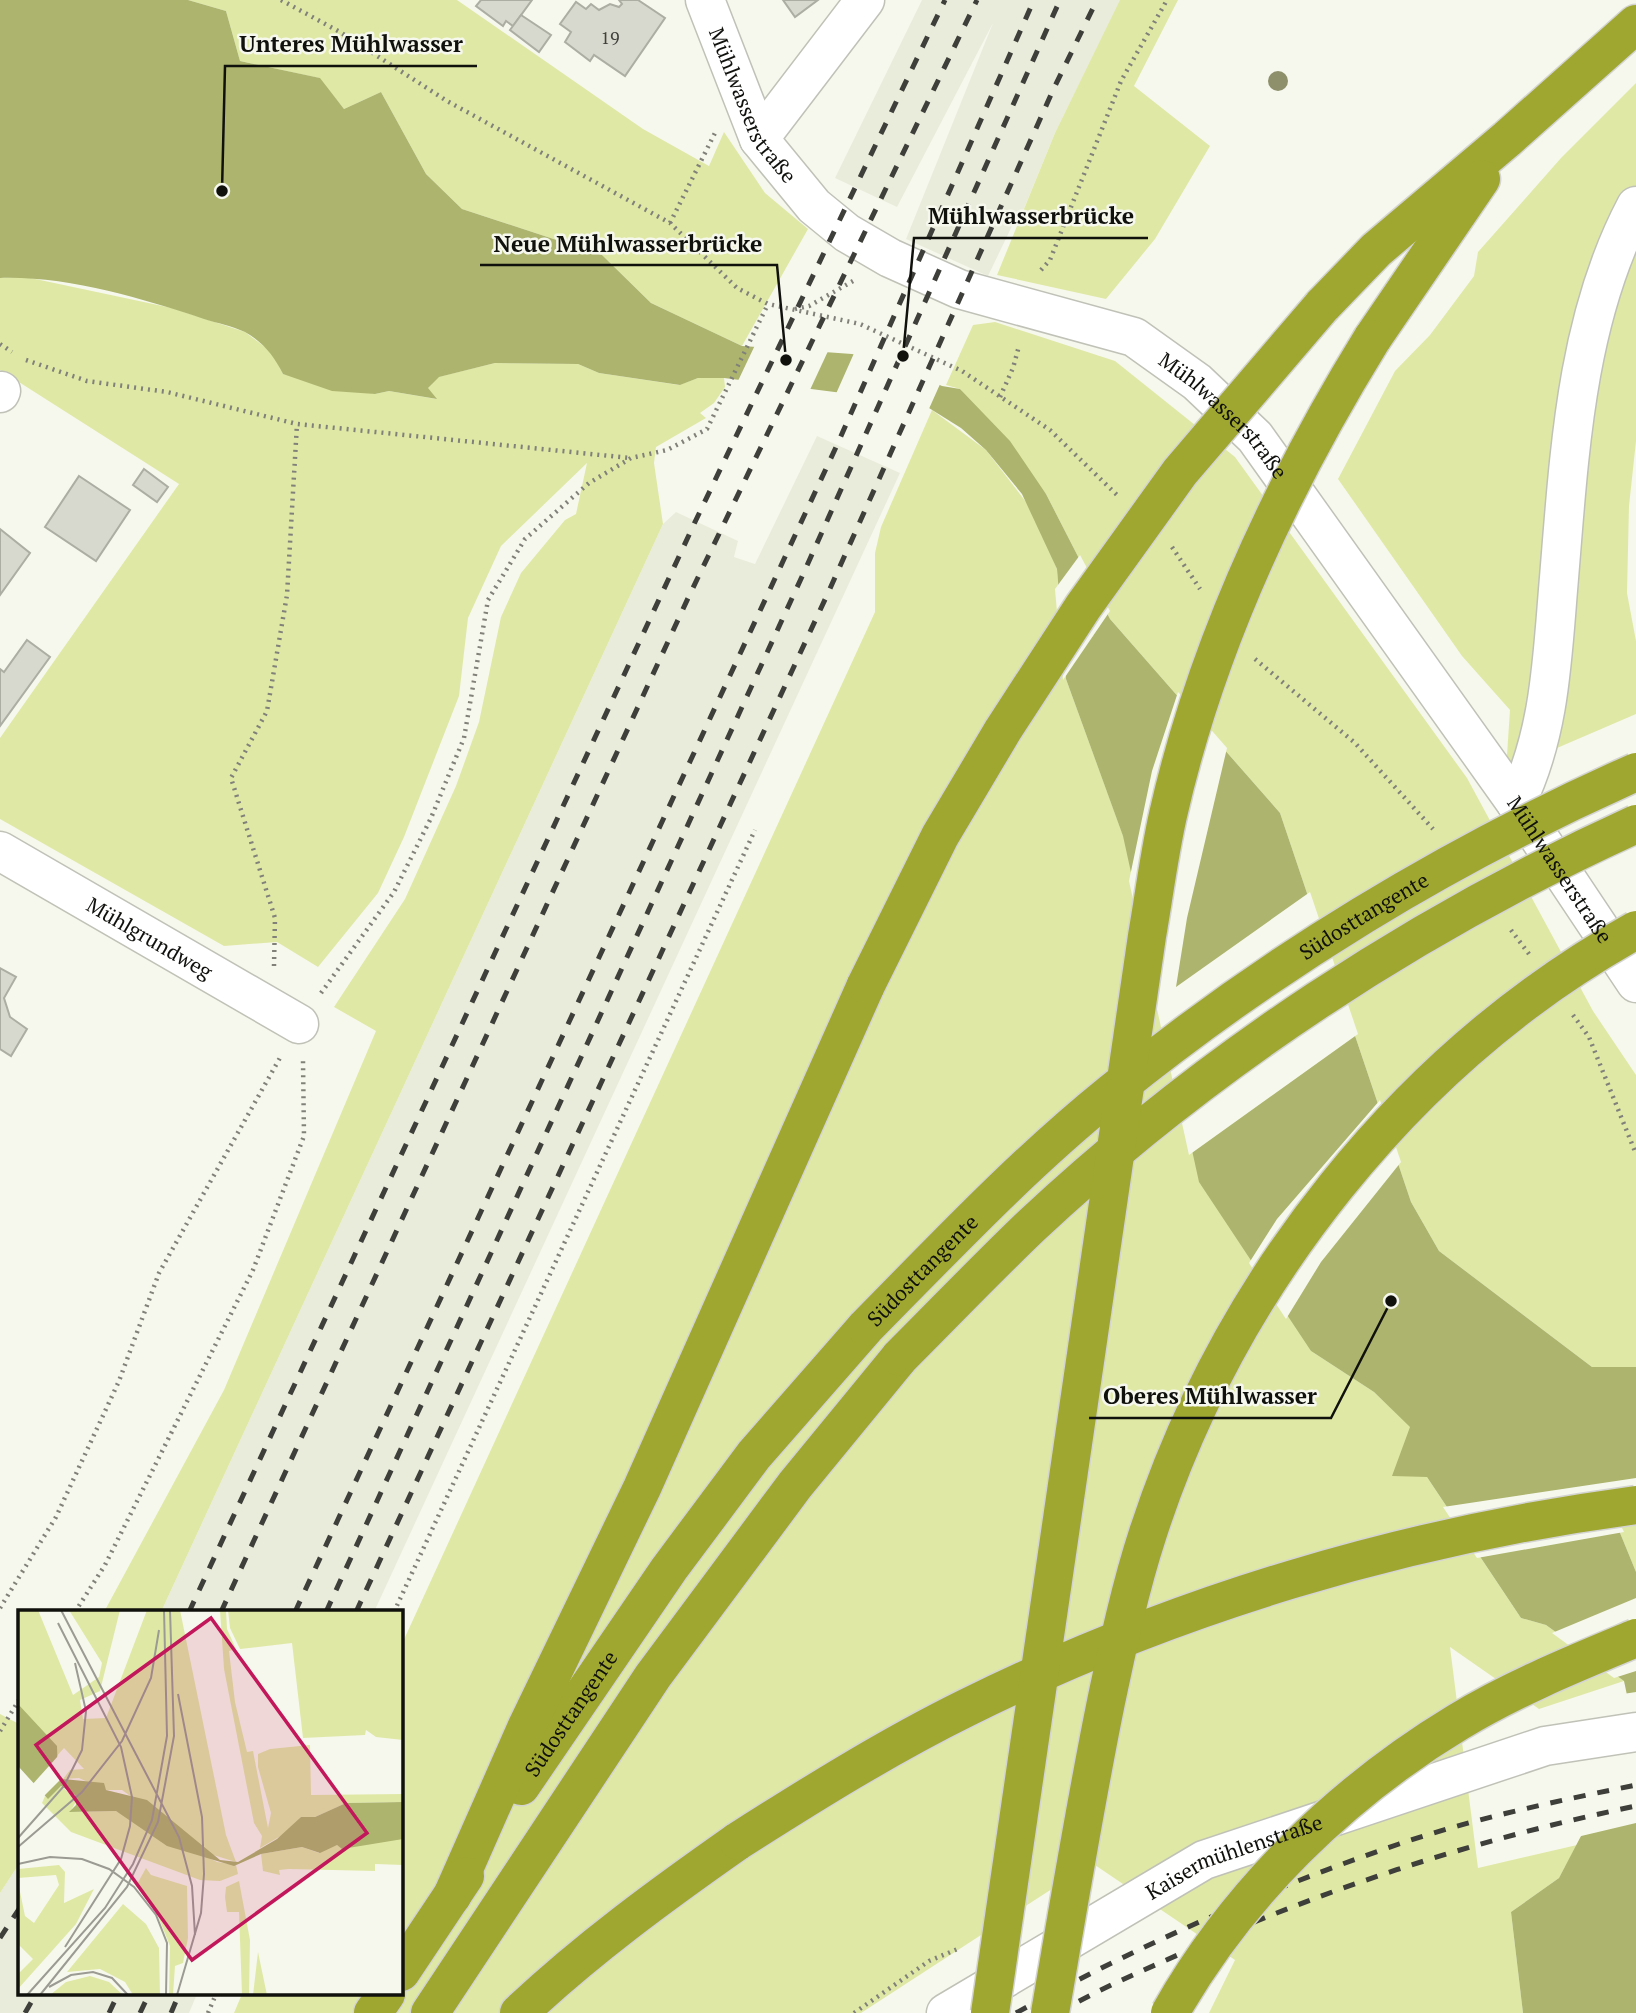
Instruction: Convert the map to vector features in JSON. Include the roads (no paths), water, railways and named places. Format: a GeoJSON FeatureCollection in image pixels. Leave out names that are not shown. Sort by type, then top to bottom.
{"type":"FeatureCollection","features":[{"type":"Feature","properties":{"kind":"highway"},"geometry":{"type":"LineString","coordinates":[[452,1896],[527,1726],[642,1488],[866,985],[940,836],[1003,730],[1083,607],[1180,472],[1322,306],[1376,250],[1507,139],[1636,24]]}},
{"type":"Feature","properties":{"kind":"highway"},"geometry":{"type":"LineString","coordinates":[[990,2013],[1147,936],[1168,815],[1206,685],[1253,565],[1305,454],[1371,339],[1507,139]]}},
{"type":"Feature","properties":{"kind":"highway","name":"Südosttangente"},"geometry":{"type":"LineString","coordinates":[[402,1971],[547,1746],[669,1569],[754,1455],[866,1326],[998,1193],[1110,1094],[1231,1003],[1406,889],[1552,809],[1636,772]]}},
{"type":"Feature","properties":{"kind":"highway"},"geometry":{"type":"LineString","coordinates":[[430,2013],[653,1676],[795,1485],[900,1357],[1032,1226],[1139,1133],[1259,1040],[1429,931],[1573,853],[1636,824]]}},
{"type":"Feature","properties":{"kind":"highway"},"geometry":{"type":"LineString","coordinates":[[1050,2013],[1089,1786],[1123,1622],[1140,1559],[1174,1461],[1242,1324],[1325,1201],[1419,1093],[1546,988],[1636,930]]}},
{"type":"Feature","properties":{"kind":"highway"},"geometry":{"type":"LineString","coordinates":[[519,2013],[556,1977],[636,1913],[738,1841],[853,1768],[966,1708],[1088,1652],[1198,1610],[1389,1551],[1561,1515],[1636,1505]]}},
{"type":"Feature","properties":{"kind":"highway"},"geometry":{"type":"LineString","coordinates":[[1170,2013],[1239,1913],[1300,1844],[1378,1777],[1458,1722],[1544,1677],[1636,1638]]}},
{"type":"Feature","properties":{"kind":"highway"},"geometry":{"type":"LineString","coordinates":[[373,2013],[385,1996]]}},
{"type":"Feature","properties":{"kind":"street","name":"Mühlwasserstraße"},"geometry":{"type":"LineString","coordinates":[[705,0],[759,139],[814,206],[847,233],[890,258],[959,289],[1134,338],[1198,382],[1255,437],[1516,803],[1636,983]]}},
{"type":"Feature","properties":{"kind":"street"},"geometry":{"type":"LineString","coordinates":[[759,139],[865,0]]}},
{"type":"Feature","properties":{"kind":"street"},"geometry":{"type":"LineString","coordinates":[[1516,803],[1533,768],[1549,698],[1568,475],[1580,386],[1594,313],[1622,233],[1636,206]]}},
{"type":"Feature","properties":{"kind":"street","name":"Mühlgrundweg"},"geometry":{"type":"LineString","coordinates":[[0,851],[286,1016]]}},
{"type":"Feature","properties":{"kind":"street","name":"Kaisermühlenstraße"},"geometry":{"type":"LineString","coordinates":[[946,2013],[1204,1860],[1545,1746],[1636,1732]]}},
{"type":"Feature","properties":{"kind":"railway"},"geometry":{"type":"LineString","coordinates":[[190,1610],[695,522],[945,0]]}},
{"type":"Feature","properties":{"kind":"railway"},"geometry":{"type":"LineString","coordinates":[[222,1610],[689,596],[977,0]]}},
{"type":"Feature","properties":{"kind":"railway"},"geometry":{"type":"LineString","coordinates":[[296,1610],[837,445],[1034,0]]}},
{"type":"Feature","properties":{"kind":"railway"},"geometry":{"type":"LineString","coordinates":[[327,1610],[805,570],[1060,0]]}},
{"type":"Feature","properties":{"kind":"railway"},"geometry":{"type":"LineString","coordinates":[[357,1610],[828,593],[1054,88],[1097,0]]}},
{"type":"Feature","properties":{"kind":"railway"},"geometry":{"type":"LineString","coordinates":[[1016,2013],[1109,1964],[1204,1920],[1350,1861],[1487,1818],[1636,1785]]}},
{"type":"Feature","properties":{"kind":"railway"},"geometry":{"type":"LineString","coordinates":[[1058,2013],[1111,1985],[1202,1944],[1361,1882],[1470,1847],[1636,1806]]}},
{"type":"Feature","properties":{"kind":"railway"},"geometry":{"type":"LineString","coordinates":[[0,1938],[18,1911]]}},
{"type":"Feature","properties":{"kind":"railway"},"geometry":{"type":"LineString","coordinates":[[25,2013],[35,1996]]}},
{"type":"Feature","properties":{"kind":"railway"},"geometry":{"type":"LineString","coordinates":[[109,2013],[117,1996]]}},
{"type":"Feature","properties":{"kind":"railway"},"geometry":{"type":"LineString","coordinates":[[140,2013],[148,1996]]}},
{"type":"Feature","properties":{"kind":"railway"},"geometry":{"type":"LineString","coordinates":[[171,2013],[178,1996]]}},
{"type":"Feature","properties":{"kind":"place","name":"Unteres Mühlwasser"},"geometry":{"type":"Point","coordinates":[222,191]}},
{"type":"Feature","properties":{"kind":"place","name":"Mühlwasserbrücke"},"geometry":{"type":"Point","coordinates":[903,356]}},
{"type":"Feature","properties":{"kind":"place","name":"Neue Mühlwasserbrücke"},"geometry":{"type":"Point","coordinates":[786,360]}},
{"type":"Feature","properties":{"kind":"place","name":"Oberes Mühlwasser"},"geometry":{"type":"Point","coordinates":[1391,1301]}}]}
